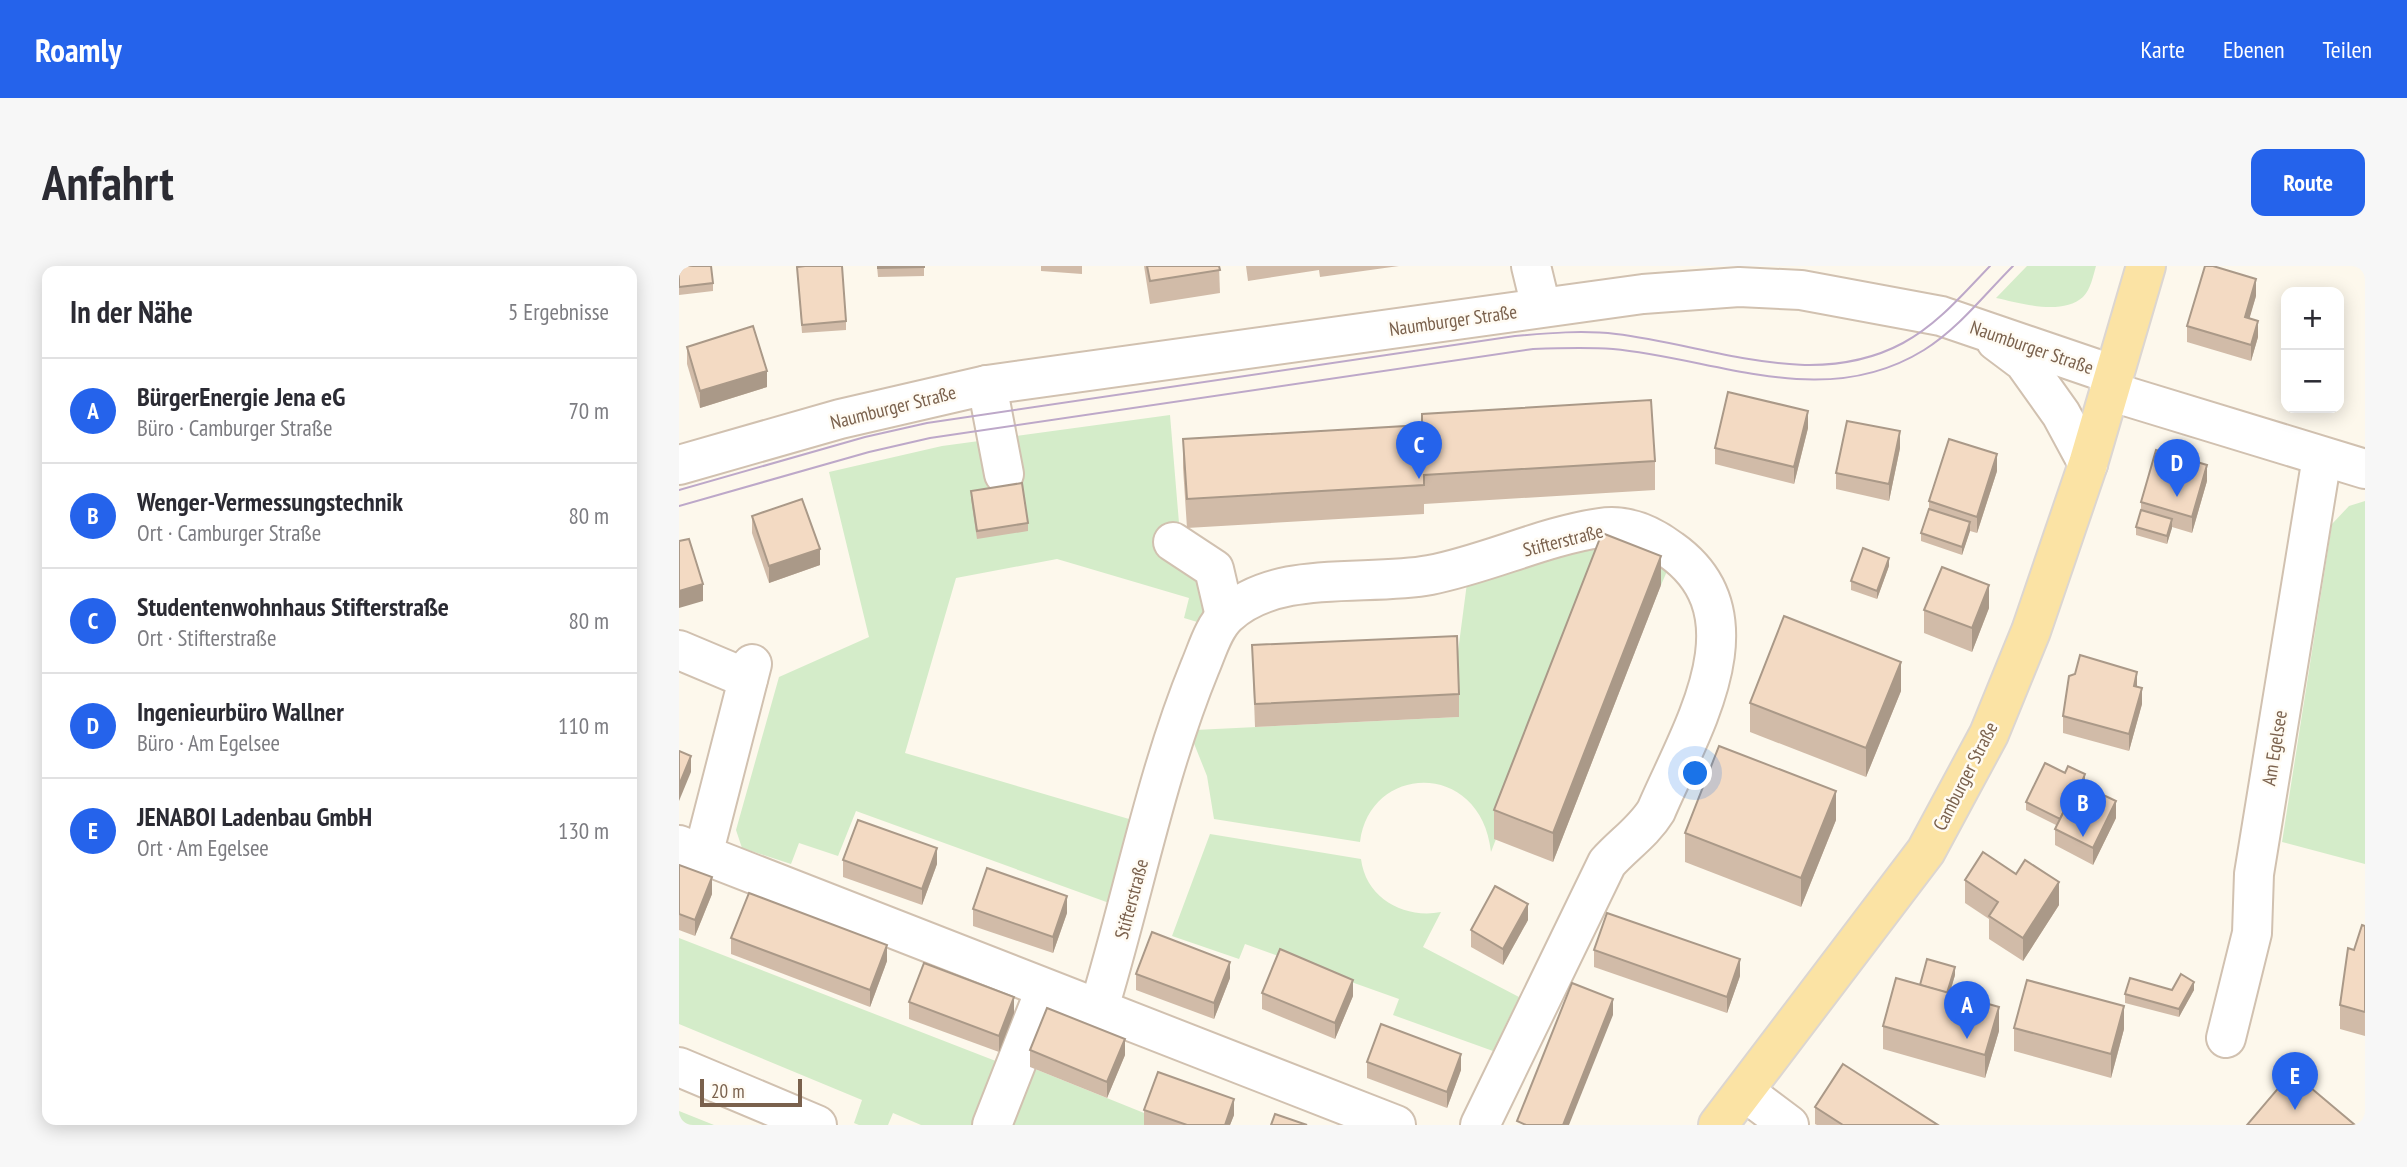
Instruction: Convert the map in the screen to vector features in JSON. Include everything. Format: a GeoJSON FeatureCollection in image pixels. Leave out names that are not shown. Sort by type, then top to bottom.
{"type":"FeatureCollection","features":[{"type":"Feature","properties":{"kind":"main road","name":"Naumburger Straße"},"geometry":{"type":"LineString","coordinates":[[2112,383],[2146,266]]}},
{"type":"Feature","properties":{"kind":"main road","name":"Camburger Straße"},"geometry":{"type":"LineString","coordinates":[[1719,1125],[1926,851],[1989,734],[2031,632],[2088,464],[2112,383]]}},
{"type":"Feature","properties":{"kind":"street"},"geometry":{"type":"LineString","coordinates":[[1531,266],[1541,307]]}},
{"type":"Feature","properties":{"kind":"street","name":"Naumburger Straße"},"geometry":{"type":"LineString","coordinates":[[679,466],[840,419],[987,385],[1541,307],[1643,294],[1725,288],[1801,290],[1924,312],[1980,330],[2112,383]]}},
{"type":"Feature","properties":{"kind":"street"},"geometry":{"type":"LineString","coordinates":[[1980,330],[2024,362],[2061,414],[2088,464]]}},
{"type":"Feature","properties":{"kind":"street"},"geometry":{"type":"LineString","coordinates":[[2112,383],[2322,457],[2365,469]]}},
{"type":"Feature","properties":{"kind":"street"},"geometry":{"type":"LineString","coordinates":[[987,385],[1004,474]]}},
{"type":"Feature","properties":{"kind":"street","name":"Am Egelsee"},"geometry":{"type":"LineString","coordinates":[[2227,1038],[2252,933],[2254,874],[2322,457]]}},
{"type":"Feature","properties":{"kind":"street","name":"Stifterstraße"},"geometry":{"type":"LineString","coordinates":[[1098,1011],[1179,719],[1214,634],[1225,616],[1248,601],[1302,584],[1401,581],[1443,573],[1602,527],[1633,529],[1659,541],[1683,558],[1702,581],[1714,608],[1719,641],[1713,676],[1656,811],[1645,830],[1624,844],[1607,863],[1480,1125]]}},
{"type":"Feature","properties":{"kind":"street"},"geometry":{"type":"LineString","coordinates":[[1173,542],[1214,569],[1225,616]]}},
{"type":"Feature","properties":{"kind":"street"},"geometry":{"type":"LineString","coordinates":[[679,650],[750,671],[691,850],[1396,1125]]}},
{"type":"Feature","properties":{"kind":"street"},"geometry":{"type":"LineString","coordinates":[[992,1125],[1045,990]]}},
{"type":"Feature","properties":{"kind":"street"},"geometry":{"type":"LineString","coordinates":[[679,1067],[817,1125]]}},
{"type":"Feature","properties":{"kind":"street"},"geometry":{"type":"LineString","coordinates":[[1745,1092],[1789,1125]]}},
{"type":"Feature","properties":{"kind":"green space"},"geometry":{"type":"Polygon","coordinates":[[[2027,266],[2096,266],[2088,290],[2074,303],[2041,307],[1996,298],[2027,266]]]}},
{"type":"Feature","properties":{"kind":"green space"},"geometry":{"type":"Polygon","coordinates":[[[1170,415],[1180,535],[1211,593],[1204,624],[1184,618],[1189,598],[1057,559],[956,578],[905,753],[1146,824],[1123,908],[856,811],[838,856],[799,843],[791,864],[742,848],[736,830],[779,677],[869,637],[829,472],[942,446],[1170,415]]]}},
{"type":"Feature","properties":{"kind":"green space"},"geometry":{"type":"Polygon","coordinates":[[[2365,501],[2365,864],[2282,842],[2332,524],[2349,506],[2365,501]]]}},
{"type":"Feature","properties":{"kind":"green space"},"geometry":{"type":"Polygon","coordinates":[[[1623,545],[1668,569],[1661,585],[1603,562],[1491,852],[1483,822],[1468,801],[1448,788],[1426,783],[1403,786],[1383,797],[1368,816],[1360,842],[1214,819],[1207,776],[1193,741],[1195,730],[1459,717],[1457,659],[1467,583],[1575,551],[1623,545]]]}},
{"type":"Feature","properties":{"kind":"green space"},"geometry":{"type":"Polygon","coordinates":[[[1210,834],[1361,859],[1364,873],[1371,885],[1389,903],[1414,912],[1441,912],[1423,947],[1519,997],[1493,1051],[1393,1015],[1399,999],[1245,944],[1239,959],[1172,936],[1210,834]]]}},
{"type":"Feature","properties":{"kind":"green space"},"geometry":{"type":"Polygon","coordinates":[[[679,938],[1006,1065],[983,1125],[921,1125],[893,1113],[888,1125],[859,1125],[854,1123],[862,1100],[679,1024],[679,938]]]}},
{"type":"Feature","properties":{"kind":"green space"},"geometry":{"type":"Polygon","coordinates":[[[1030,1067],[1149,1115],[1145,1125],[1007,1125],[1030,1067]]]}},
{"type":"Feature","properties":{"kind":"green space"},"geometry":{"type":"Polygon","coordinates":[[[679,1111],[714,1125],[679,1125],[679,1111]]]}},
{"type":"Feature","properties":{"kind":"building"},"geometry":{"type":"Polygon","coordinates":[[[679,266],[711,266],[713,283],[679,287],[679,266]]]}},
{"type":"Feature","properties":{"kind":"building"},"geometry":{"type":"Polygon","coordinates":[[[842,266],[846,321],[802,325],[797,267],[842,266]]]}},
{"type":"Feature","properties":{"kind":"building"},"geometry":{"type":"Polygon","coordinates":[[[924,266],[924,267],[878,268],[924,266]]]}},
{"type":"Feature","properties":{"kind":"building"},"geometry":{"type":"Polygon","coordinates":[[[1147,266],[1219,266],[1220,270],[1150,281],[1147,266]]]}},
{"type":"Feature","properties":{"kind":"building"},"geometry":{"type":"Polygon","coordinates":[[[2205,266],[2256,279],[2245,317],[2258,321],[2251,345],[2187,326],[2205,266]]]}},
{"type":"Feature","properties":{"kind":"building"},"geometry":{"type":"Polygon","coordinates":[[[753,326],[767,371],[700,391],[687,347],[753,326]]]}},
{"type":"Feature","properties":{"kind":"building"},"geometry":{"type":"Polygon","coordinates":[[[1728,392],[1808,411],[1794,467],[1715,448],[1728,392]]]}},
{"type":"Feature","properties":{"kind":"building"},"geometry":{"type":"Polygon","coordinates":[[[1651,400],[1655,461],[1424,475],[1424,485],[1187,499],[1183,439],[1422,425],[1422,414],[1651,400]]]}},
{"type":"Feature","properties":{"kind":"building"},"geometry":{"type":"Polygon","coordinates":[[[1847,421],[1900,431],[1889,484],[1836,473],[1847,421]]]}},
{"type":"Feature","properties":{"kind":"building"},"geometry":{"type":"Polygon","coordinates":[[[1949,439],[1997,454],[1977,517],[1929,501],[1949,439]]]}},
{"type":"Feature","properties":{"kind":"building"},"geometry":{"type":"Polygon","coordinates":[[[2156,450],[2207,465],[2192,517],[2141,502],[2156,450]]]}},
{"type":"Feature","properties":{"kind":"building"},"geometry":{"type":"Polygon","coordinates":[[[1022,483],[1028,523],[977,531],[971,491],[1022,483]]]}},
{"type":"Feature","properties":{"kind":"building"},"geometry":{"type":"Polygon","coordinates":[[[802,499],[820,549],[769,566],[752,516],[802,499]]]}},
{"type":"Feature","properties":{"kind":"building"},"geometry":{"type":"Polygon","coordinates":[[[1929,509],[1970,522],[1962,547],[1921,533],[1929,509]]]}},
{"type":"Feature","properties":{"kind":"building"},"geometry":{"type":"Polygon","coordinates":[[[2141,510],[2172,519],[2167,536],[2136,527],[2141,510]]]}},
{"type":"Feature","properties":{"kind":"building"},"geometry":{"type":"Polygon","coordinates":[[[1602,533],[1661,556],[1553,833],[1494,810],[1602,533]]]}},
{"type":"Feature","properties":{"kind":"building"},"geometry":{"type":"Polygon","coordinates":[[[689,539],[703,584],[679,591],[679,541],[689,539]]]}},
{"type":"Feature","properties":{"kind":"building"},"geometry":{"type":"Polygon","coordinates":[[[1863,548],[1889,558],[1877,591],[1851,581],[1863,548]]]}},
{"type":"Feature","properties":{"kind":"building"},"geometry":{"type":"Polygon","coordinates":[[[1942,567],[1989,585],[1972,628],[1924,610],[1942,567]]]}},
{"type":"Feature","properties":{"kind":"building"},"geometry":{"type":"Polygon","coordinates":[[[1784,616],[1901,662],[1866,748],[1750,703],[1784,616]]]}},
{"type":"Feature","properties":{"kind":"building"},"geometry":{"type":"Polygon","coordinates":[[[1457,636],[1459,694],[1255,704],[1252,645],[1457,636]]]}},
{"type":"Feature","properties":{"kind":"building"},"geometry":{"type":"Polygon","coordinates":[[[2080,655],[2137,672],[2134,686],[2142,688],[2129,734],[2063,716],[2069,676],[2075,674],[2080,655]]]}},
{"type":"Feature","properties":{"kind":"building"},"geometry":{"type":"Polygon","coordinates":[[[1719,746],[1836,791],[1801,878],[1685,833],[1719,746]]]}},
{"type":"Feature","properties":{"kind":"building"},"geometry":{"type":"Polygon","coordinates":[[[679,751],[691,756],[679,785],[679,751]]]}},
{"type":"Feature","properties":{"kind":"building"},"geometry":{"type":"Polygon","coordinates":[[[2045,763],[2065,773],[2068,766],[2085,774],[2060,819],[2026,802],[2045,763]]]}},
{"type":"Feature","properties":{"kind":"building"},"geometry":{"type":"Polygon","coordinates":[[[2078,783],[2116,801],[2093,848],[2055,829],[2078,783]]]}},
{"type":"Feature","properties":{"kind":"building"},"geometry":{"type":"Polygon","coordinates":[[[858,820],[937,848],[922,889],[843,860],[858,820]]]}},
{"type":"Feature","properties":{"kind":"building"},"geometry":{"type":"Polygon","coordinates":[[[1983,852],[2016,874],[2025,860],[2059,882],[2023,938],[1989,916],[1998,902],[1965,880],[1983,852]]]}},
{"type":"Feature","properties":{"kind":"building"},"geometry":{"type":"Polygon","coordinates":[[[679,865],[712,877],[695,920],[679,914],[679,865]]]}},
{"type":"Feature","properties":{"kind":"building"},"geometry":{"type":"Polygon","coordinates":[[[987,868],[1067,896],[1053,937],[973,909],[987,868]]]}},
{"type":"Feature","properties":{"kind":"building"},"geometry":{"type":"Polygon","coordinates":[[[1495,886],[1528,904],[1503,949],[1471,930],[1495,886]]]}},
{"type":"Feature","properties":{"kind":"building"},"geometry":{"type":"Polygon","coordinates":[[[749,893],[887,945],[870,990],[731,938],[749,893]]]}},
{"type":"Feature","properties":{"kind":"building"},"geometry":{"type":"Polygon","coordinates":[[[1607,913],[1740,959],[1727,997],[1594,950],[1607,913]]]}},
{"type":"Feature","properties":{"kind":"building"},"geometry":{"type":"Polygon","coordinates":[[[2362,925],[2365,926],[2365,1012],[2340,1005],[2348,948],[2354,950],[2362,925]]]}},
{"type":"Feature","properties":{"kind":"building"},"geometry":{"type":"Polygon","coordinates":[[[1152,932],[1230,962],[1214,1003],[1136,974],[1152,932]]]}},
{"type":"Feature","properties":{"kind":"building"},"geometry":{"type":"Polygon","coordinates":[[[1280,949],[1353,980],[1335,1023],[1262,993],[1280,949]]]}},
{"type":"Feature","properties":{"kind":"building"},"geometry":{"type":"Polygon","coordinates":[[[1927,959],[1955,967],[1947,993],[1920,985],[1927,959]]]}},
{"type":"Feature","properties":{"kind":"building"},"geometry":{"type":"Polygon","coordinates":[[[924,963],[1014,997],[999,1036],[909,1002],[924,963]]]}},
{"type":"Feature","properties":{"kind":"building"},"geometry":{"type":"Polygon","coordinates":[[[2181,974],[2194,982],[2179,1009],[2125,994],[2130,978],[2172,990],[2181,974]]]}},
{"type":"Feature","properties":{"kind":"building"},"geometry":{"type":"Polygon","coordinates":[[[1896,978],[1999,1007],[1985,1055],[1883,1026],[1896,978]]]}},
{"type":"Feature","properties":{"kind":"building"},"geometry":{"type":"Polygon","coordinates":[[[2027,980],[2124,1006],[2111,1054],[2014,1028],[2027,980]]]}},
{"type":"Feature","properties":{"kind":"building"},"geometry":{"type":"Polygon","coordinates":[[[1572,983],[1613,999],[1563,1125],[1526,1125],[1517,1121],[1572,983]]]}},
{"type":"Feature","properties":{"kind":"building"},"geometry":{"type":"Polygon","coordinates":[[[1047,1008],[1125,1039],[1107,1082],[1030,1050],[1047,1008]]]}},
{"type":"Feature","properties":{"kind":"building"},"geometry":{"type":"Polygon","coordinates":[[[1381,1024],[1461,1054],[1447,1092],[1367,1062],[1381,1024]]]}},
{"type":"Feature","properties":{"kind":"building"},"geometry":{"type":"Polygon","coordinates":[[[1843,1064],[1938,1125],[1843,1125],[1815,1107],[1843,1064]]]}},
{"type":"Feature","properties":{"kind":"building"},"geometry":{"type":"Polygon","coordinates":[[[1158,1072],[1234,1099],[1225,1125],[1187,1125],[1144,1110],[1158,1072]]]}},
{"type":"Feature","properties":{"kind":"building"},"geometry":{"type":"Polygon","coordinates":[[[2292,1072],[2355,1125],[2247,1125],[2292,1072]]]}},
{"type":"Feature","properties":{"kind":"building"},"geometry":{"type":"Polygon","coordinates":[[[1275,1114],[1307,1125],[1271,1125],[1275,1114]]]}},
{"type":"Feature","properties":{"kind":"tram line"},"geometry":{"type":"LineString","coordinates":[[679,490],[865,437],[927,423],[1515,336],[1566,332],[1616,334],[1761,361],[1797,365],[1833,364],[1868,357],[1915,336],[1949,308],[1990,266]]}},
{"type":"Feature","properties":{"kind":"tram line"},"geometry":{"type":"LineString","coordinates":[[679,506],[869,452],[930,438],[1533,349],[1613,349],[1771,376],[1810,380],[1848,377],[1886,368],[1936,342],[1960,322],[2013,266]]}},
{"type":"Feature","properties":{"kind":"place","name":"Studentenwohnhaus Stifterstraße"},"geometry":{"type":"Point","coordinates":[1419,479]}},
{"type":"Feature","properties":{"kind":"place","name":"Ingenieurbüro Wallner"},"geometry":{"type":"Point","coordinates":[2177,497]}},
{"type":"Feature","properties":{"kind":"place","name":"Wenger-Vermessungstechnik"},"geometry":{"type":"Point","coordinates":[2083,837]}},
{"type":"Feature","properties":{"kind":"place","name":"BürgerEnergie Jena eG"},"geometry":{"type":"Point","coordinates":[1967,1039]}},
{"type":"Feature","properties":{"kind":"place","name":"JENABOI Ladenbau GmbH"},"geometry":{"type":"Point","coordinates":[2295,1110]}}]}
